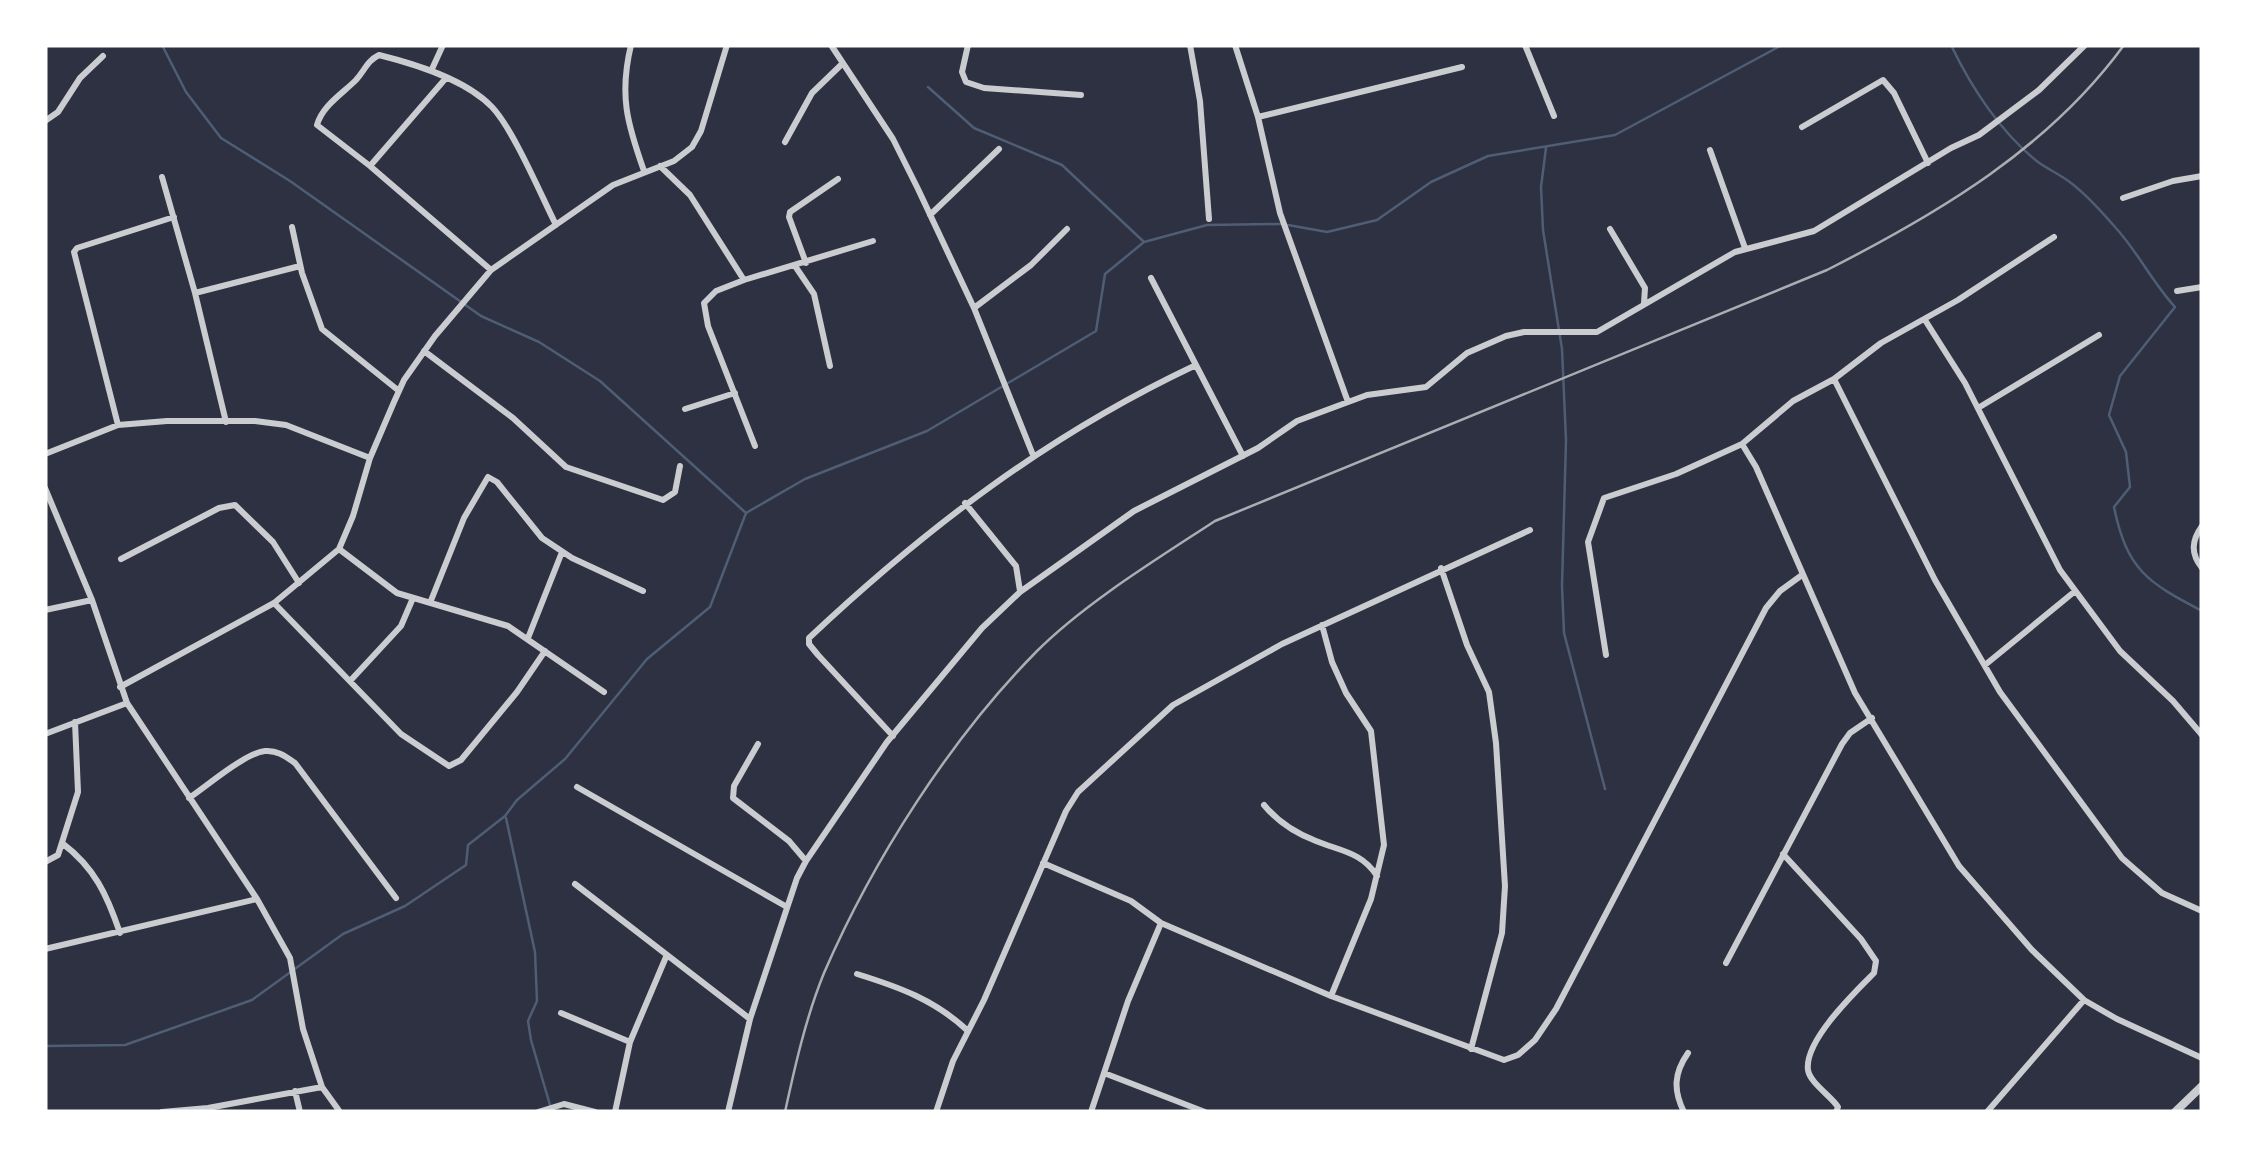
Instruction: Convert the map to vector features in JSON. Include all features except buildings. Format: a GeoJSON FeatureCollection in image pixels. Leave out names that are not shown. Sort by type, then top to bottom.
{"type":"FeatureCollection","features":[{"type":"Feature","properties":{"kind":"street"},"geometry":{"type":"LineString","coordinates":[[432,69],[443,45]]}},
{"type":"Feature","properties":{"kind":"street"},"geometry":{"type":"LineString","coordinates":[[631,45],[624,96],[644,171]]}},
{"type":"Feature","properties":{"kind":"street"},"geometry":{"type":"LineString","coordinates":[[120,687],[274,603],[339,549],[398,392],[424,352],[491,270],[613,185],[683,156],[696,142],[727,45]]}},
{"type":"Feature","properties":{"kind":"street"},"geometry":{"type":"LineString","coordinates":[[831,45],[893,139],[974,308],[1033,455]]}},
{"type":"Feature","properties":{"kind":"street"},"geometry":{"type":"LineString","coordinates":[[968,45],[962,72],[966,82],[984,88],[1081,95]]}},
{"type":"Feature","properties":{"kind":"street"},"geometry":{"type":"LineString","coordinates":[[1190,45],[1200,101],[1210,219]]}},
{"type":"Feature","properties":{"kind":"street"},"geometry":{"type":"LineString","coordinates":[[1236,45],[1258,117],[1280,213],[1348,402]]}},
{"type":"Feature","properties":{"kind":"street"},"geometry":{"type":"LineString","coordinates":[[1526,45],[1554,116]]}},
{"type":"Feature","properties":{"kind":"street"},"geometry":{"type":"LineString","coordinates":[[728,1112],[750,1019],[806,861],[892,736],[982,628],[1020,592],[1134,511],[1243,456],[1290,424],[1367,395],[1426,387],[1467,353],[1506,336],[1524,332],[1597,332],[1745,248],[1814,231],[1979,135],[2039,90],[2084,45]]}},
{"type":"Feature","properties":{"kind":"street"},"geometry":{"type":"LineString","coordinates":[[491,270],[370,166],[324,132],[316,120],[374,57],[379,54],[432,69],[490,104],[556,225]]}},
{"type":"Feature","properties":{"kind":"street"},"geometry":{"type":"LineString","coordinates":[[45,120],[58,112],[80,78],[103,56]]}},
{"type":"Feature","properties":{"kind":"street"},"geometry":{"type":"LineString","coordinates":[[784,142],[812,93],[842,62]]}},
{"type":"Feature","properties":{"kind":"street"},"geometry":{"type":"LineString","coordinates":[[1258,117],[1462,67]]}},
{"type":"Feature","properties":{"kind":"street"},"geometry":{"type":"LineString","coordinates":[[370,166],[446,78]]}},
{"type":"Feature","properties":{"kind":"street"},"geometry":{"type":"LineString","coordinates":[[1802,127],[1883,80],[1894,93],[1928,163]]}},
{"type":"Feature","properties":{"kind":"street"},"geometry":{"type":"LineString","coordinates":[[930,215],[999,149]]}},
{"type":"Feature","properties":{"kind":"street"},"geometry":{"type":"LineString","coordinates":[[1710,150],[1745,248]]}},
{"type":"Feature","properties":{"kind":"street"},"geometry":{"type":"LineString","coordinates":[[660,166],[690,195],[744,280]]}},
{"type":"Feature","properties":{"kind":"street"},"geometry":{"type":"LineString","coordinates":[[2123,198],[2202,176]]}},
{"type":"Feature","properties":{"kind":"street"},"geometry":{"type":"LineString","coordinates":[[162,177],[226,422]]}},
{"type":"Feature","properties":{"kind":"street"},"geometry":{"type":"LineString","coordinates":[[806,263],[790,212],[838,179]]}},
{"type":"Feature","properties":{"kind":"street"},"geometry":{"type":"LineString","coordinates":[[118,425],[74,252],[174,216]]}},
{"type":"Feature","properties":{"kind":"street"},"geometry":{"type":"LineString","coordinates":[[292,226],[300,266],[322,329],[398,392]]}},
{"type":"Feature","properties":{"kind":"street"},"geometry":{"type":"LineString","coordinates":[[974,308],[1031,265],[1067,229]]}},
{"type":"Feature","properties":{"kind":"street"},"geometry":{"type":"LineString","coordinates":[[1610,229],[1645,288],[1644,305]]}},
{"type":"Feature","properties":{"kind":"street"},"geometry":{"type":"LineString","coordinates":[[1606,655],[1588,542],[1604,498],[1676,474],[1742,444],[1793,401],[1834,379],[1867,352],[2054,237]]}},
{"type":"Feature","properties":{"kind":"street"},"geometry":{"type":"LineString","coordinates":[[755,446],[708,326],[704,303],[716,291],[744,280],[873,241]]}},
{"type":"Feature","properties":{"kind":"street"},"geometry":{"type":"LineString","coordinates":[[195,292],[300,266]]}},
{"type":"Feature","properties":{"kind":"street"},"geometry":{"type":"LineString","coordinates":[[794,266],[814,294],[830,366]]}},
{"type":"Feature","properties":{"kind":"street"},"geometry":{"type":"LineString","coordinates":[[1151,278],[1243,456]]}},
{"type":"Feature","properties":{"kind":"street"},"geometry":{"type":"LineString","coordinates":[[2177,291],[2202,288]]}},
{"type":"Feature","properties":{"kind":"street"},"geometry":{"type":"LineString","coordinates":[[1925,319],[1978,408],[2074,592],[2120,651],[2173,701],[2202,736]]}},
{"type":"Feature","properties":{"kind":"street"},"geometry":{"type":"LineString","coordinates":[[1978,408],[2099,335]]}},
{"type":"Feature","properties":{"kind":"street"},"geometry":{"type":"LineString","coordinates":[[424,352],[513,418],[573,470],[663,500],[675,492],[680,466]]}},
{"type":"Feature","properties":{"kind":"street"},"geometry":{"type":"LineString","coordinates":[[892,736],[818,655],[809,638],[928,532],[1033,455],[1142,390],[1194,366]]}},
{"type":"Feature","properties":{"kind":"street"},"geometry":{"type":"LineString","coordinates":[[1834,379],[1935,580],[2000,692],[2122,858],[2162,893],[2202,911]]}},
{"type":"Feature","properties":{"kind":"street"},"geometry":{"type":"LineString","coordinates":[[684,410],[735,394]]}},
{"type":"Feature","properties":{"kind":"street"},"geometry":{"type":"LineString","coordinates":[[45,454],[118,425],[167,420],[255,420],[286,425],[370,458]]}},
{"type":"Feature","properties":{"kind":"street"},"geometry":{"type":"LineString","coordinates":[[1742,444],[1756,467],[1850,682],[1959,866],[2032,950],[2084,1000],[2202,1058]]}},
{"type":"Feature","properties":{"kind":"street"},"geometry":{"type":"LineString","coordinates":[[430,603],[464,518],[488,476],[542,538],[643,592]]}},
{"type":"Feature","properties":{"kind":"street"},"geometry":{"type":"LineString","coordinates":[[45,488],[92,600],[127,703],[257,899],[290,958],[303,1028],[322,1087],[340,1112]]}},
{"type":"Feature","properties":{"kind":"street"},"geometry":{"type":"LineString","coordinates":[[966,503],[1016,566],[1020,592]]}},
{"type":"Feature","properties":{"kind":"street"},"geometry":{"type":"LineString","coordinates":[[121,559],[219,508],[235,505],[273,542],[300,584]]}},
{"type":"Feature","properties":{"kind":"street"},"geometry":{"type":"LineString","coordinates":[[2202,526],[2195,536],[2193,550],[2202,568]]}},
{"type":"Feature","properties":{"kind":"street"},"geometry":{"type":"LineString","coordinates":[[936,1112],[953,1061],[1078,792],[1174,706],[1282,644],[1530,530]]}},
{"type":"Feature","properties":{"kind":"street"},"geometry":{"type":"LineString","coordinates":[[339,549],[382,584],[412,598],[508,626],[604,692]]}},
{"type":"Feature","properties":{"kind":"street"},"geometry":{"type":"LineString","coordinates":[[528,638],[562,552]]}},
{"type":"Feature","properties":{"kind":"street"},"geometry":{"type":"LineString","coordinates":[[1441,568],[1489,692],[1496,744],[1504,886],[1502,933],[1471,1050]]}},
{"type":"Feature","properties":{"kind":"street"},"geometry":{"type":"LineString","coordinates":[[1043,863],[1131,902],[1161,922],[1331,996],[1504,1060],[1535,1040],[1556,1009],[1766,608],[1780,591],[1802,575]]}},
{"type":"Feature","properties":{"kind":"street"},"geometry":{"type":"LineString","coordinates":[[1985,665],[2074,592]]}},
{"type":"Feature","properties":{"kind":"street"},"geometry":{"type":"LineString","coordinates":[[351,680],[401,626],[412,598]]}},
{"type":"Feature","properties":{"kind":"street"},"geometry":{"type":"LineString","coordinates":[[45,610],[92,600]]}},
{"type":"Feature","properties":{"kind":"street"},"geometry":{"type":"LineString","coordinates":[[274,603],[401,734],[449,766],[461,760],[495,720],[545,651]]}},
{"type":"Feature","properties":{"kind":"street"},"geometry":{"type":"LineString","coordinates":[[1322,625],[1346,693],[1371,731],[1384,844],[1378,877],[1331,996]]}},
{"type":"Feature","properties":{"kind":"street"},"geometry":{"type":"LineString","coordinates":[[45,734],[127,703]]}},
{"type":"Feature","properties":{"kind":"street"},"geometry":{"type":"LineString","coordinates":[[1726,963],[1842,744],[1850,733],[1872,718]]}},
{"type":"Feature","properties":{"kind":"street"},"geometry":{"type":"LineString","coordinates":[[45,862],[58,855],[78,792],[75,722]]}},
{"type":"Feature","properties":{"kind":"street"},"geometry":{"type":"LineString","coordinates":[[758,744],[734,786],[733,798],[789,841],[806,861]]}},
{"type":"Feature","properties":{"kind":"street"},"geometry":{"type":"LineString","coordinates":[[189,798],[255,754],[268,750],[282,754],[295,762],[396,898]]}},
{"type":"Feature","properties":{"kind":"street"},"geometry":{"type":"LineString","coordinates":[[577,787],[787,907]]}},
{"type":"Feature","properties":{"kind":"street"},"geometry":{"type":"LineString","coordinates":[[1264,805],[1287,827],[1366,860],[1378,877]]}},
{"type":"Feature","properties":{"kind":"street"},"geometry":{"type":"LineString","coordinates":[[62,844],[84,860],[98,878],[120,933]]}},
{"type":"Feature","properties":{"kind":"street"},"geometry":{"type":"LineString","coordinates":[[1782,854],[1876,960],[1874,973],[1826,1026],[1812,1056],[1810,1076],[1832,1098],[1838,1107],[1836,1112]]}},
{"type":"Feature","properties":{"kind":"street"},"geometry":{"type":"LineString","coordinates":[[574,884],[750,1019]]}},
{"type":"Feature","properties":{"kind":"street"},"geometry":{"type":"LineString","coordinates":[[45,949],[257,899]]}},
{"type":"Feature","properties":{"kind":"street"},"geometry":{"type":"LineString","coordinates":[[1091,1112],[1128,1002],[1161,922]]}},
{"type":"Feature","properties":{"kind":"street"},"geometry":{"type":"LineString","coordinates":[[615,1112],[630,1042],[666,957]]}},
{"type":"Feature","properties":{"kind":"street"},"geometry":{"type":"LineString","coordinates":[[857,974],[923,997],[945,1009],[968,1031]]}},
{"type":"Feature","properties":{"kind":"street"},"geometry":{"type":"LineString","coordinates":[[1987,1112],[2084,1000]]}},
{"type":"Feature","properties":{"kind":"street"},"geometry":{"type":"LineString","coordinates":[[560,1013],[630,1042]]}},
{"type":"Feature","properties":{"kind":"street"},"geometry":{"type":"LineString","coordinates":[[1684,1112],[1675,1087],[1678,1068],[1688,1053]]}},
{"type":"Feature","properties":{"kind":"street"},"geometry":{"type":"LineString","coordinates":[[1104,1073],[1205,1112]]}},
{"type":"Feature","properties":{"kind":"street"},"geometry":{"type":"LineString","coordinates":[[2174,1112],[2202,1086]]}},
{"type":"Feature","properties":{"kind":"street"},"geometry":{"type":"LineString","coordinates":[[162,1112],[208,1108],[322,1087]]}},
{"type":"Feature","properties":{"kind":"street"},"geometry":{"type":"LineString","coordinates":[[295,1090],[300,1112]]}},
{"type":"Feature","properties":{"kind":"street"},"geometry":{"type":"LineString","coordinates":[[541,1111],[564,1104],[595,1112]]}},
{"type":"Feature","properties":{"kind":"waterway"},"geometry":{"type":"LineString","coordinates":[[162,45],[186,92],[221,138],[290,181],[481,316],[539,342],[600,381],[746,513]]}},
{"type":"Feature","properties":{"kind":"waterway"},"geometry":{"type":"LineString","coordinates":[[1288,225],[1327,232],[1377,220],[1431,182],[1488,156],[1615,135],[1782,45]]}},
{"type":"Feature","properties":{"kind":"waterway"},"geometry":{"type":"LineString","coordinates":[[1951,45],[1999,123],[2038,162],[2094,204],[2175,307],[2120,376],[2109,415],[2126,452],[2130,487],[2114,507],[2126,546],[2142,572],[2202,611]]}},
{"type":"Feature","properties":{"kind":"waterway"},"geometry":{"type":"LineString","coordinates":[[928,87],[974,128],[1062,165],[1143,241]]}},
{"type":"Feature","properties":{"kind":"waterway"},"geometry":{"type":"LineString","coordinates":[[1546,148],[1541,187],[1543,230],[1562,349],[1566,440],[1564,633],[1605,789]]}},
{"type":"Feature","properties":{"kind":"waterway"},"geometry":{"type":"LineString","coordinates":[[45,1046],[125,1045],[252,1000],[343,934],[405,906],[466,865],[468,845],[565,759],[647,659],[710,607],[746,513],[805,479],[927,431],[1096,331],[1105,274],[1144,242],[1207,225],[1280,224]]}},
{"type":"Feature","properties":{"kind":"waterway"},"geometry":{"type":"LineString","coordinates":[[506,818],[535,952],[537,1001],[528,1021],[552,1112]]}},
{"type":"Feature","properties":{"kind":"railway"},"geometry":{"type":"LineString","coordinates":[[785,1112],[806,1024],[824,973],[890,845],[944,762],[1005,685],[1077,616],[1215,521],[1827,270],[1869,248],[1950,201],[2027,146],[2062,116],[2124,45]]}}]}
